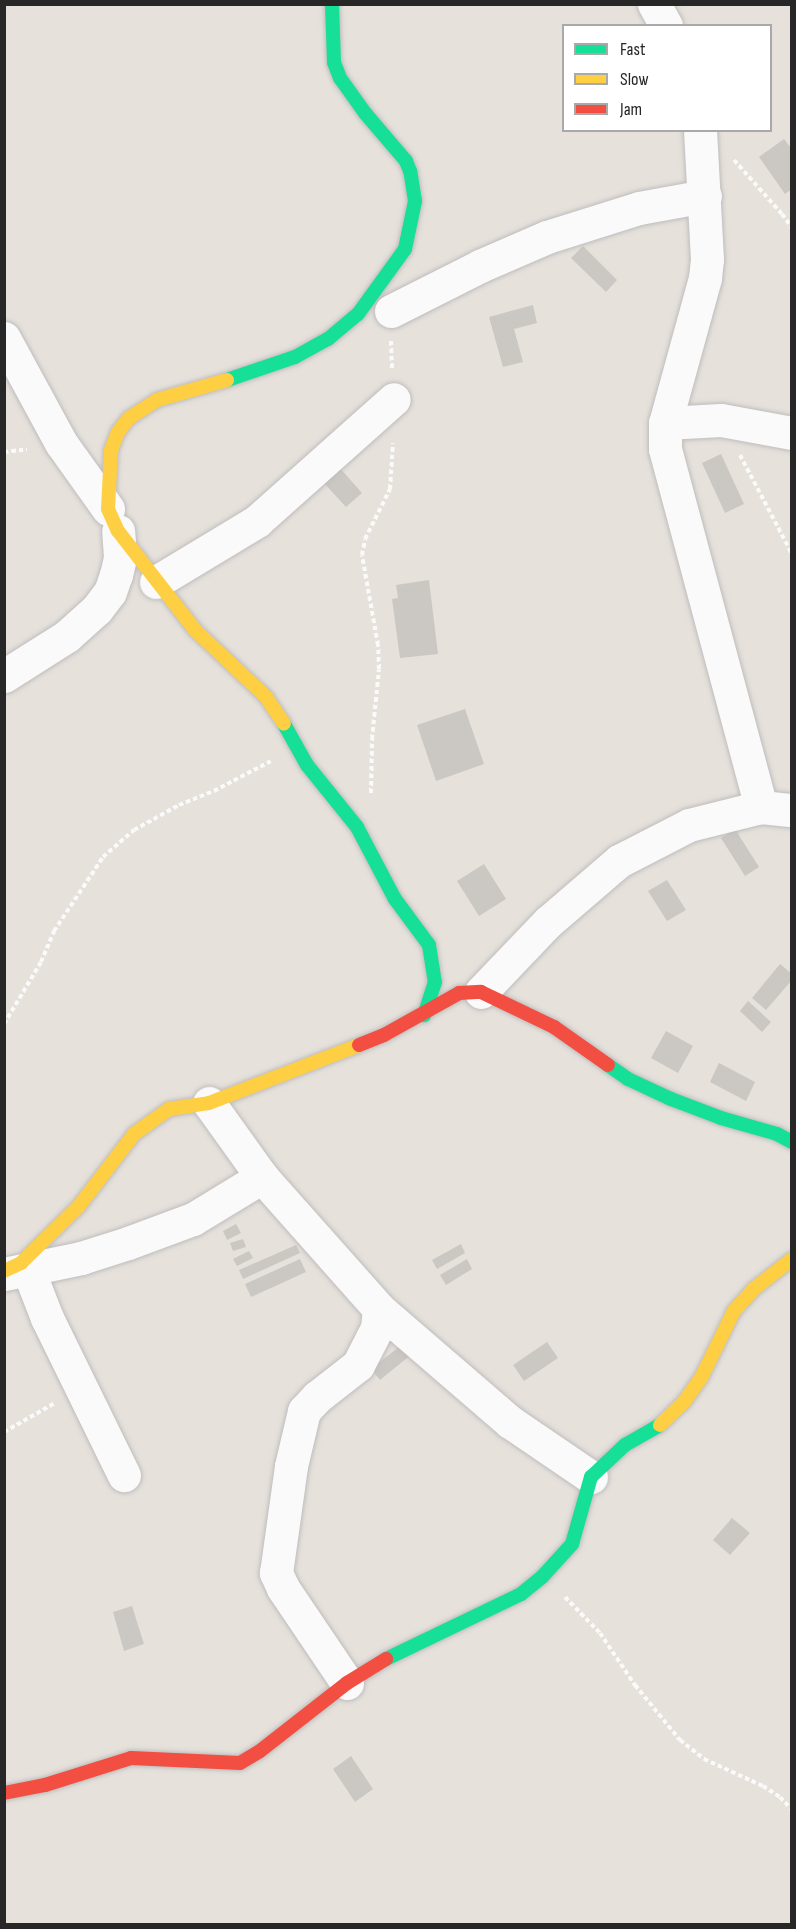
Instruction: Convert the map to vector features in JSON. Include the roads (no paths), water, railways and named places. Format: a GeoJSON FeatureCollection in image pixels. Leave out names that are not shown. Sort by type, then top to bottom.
{"type":"FeatureCollection","features":[{"type":"Feature","properties":{"kind":"street"},"geometry":{"type":"LineString","coordinates":[[4,676],[67,636],[97,609],[110,592],[120,557],[113,520],[111,450],[118,432],[129,418],[157,400],[274,364],[328,339],[358,314],[405,249],[415,201],[410,171],[406,161],[364,113],[340,78],[334,62],[332,4]]}},
{"type":"Feature","properties":{"kind":"street"},"geometry":{"type":"LineString","coordinates":[[654,4],[665,24]]}},
{"type":"Feature","properties":{"kind":"street"},"geometry":{"type":"LineString","coordinates":[[482,993],[548,922],[619,861],[689,825],[776,809],[665,449],[665,423],[705,278],[707,259],[705,196],[700,132]]}},
{"type":"Feature","properties":{"kind":"street"},"geometry":{"type":"LineString","coordinates":[[391,311],[480,266],[547,237],[639,208],[705,196]]}},
{"type":"Feature","properties":{"kind":"street"},"geometry":{"type":"LineString","coordinates":[[4,338],[61,443],[156,582],[207,643],[266,697],[292,735],[307,765],[357,827],[395,899],[429,945],[435,982],[424,1015]]}},
{"type":"Feature","properties":{"kind":"street"},"geometry":{"type":"LineString","coordinates":[[156,582],[257,521],[394,399]]}},
{"type":"Feature","properties":{"kind":"street"},"geometry":{"type":"LineString","coordinates":[[665,423],[721,420],[792,432]]}},
{"type":"Feature","properties":{"kind":"street"},"geometry":{"type":"LineString","coordinates":[[12,1271],[79,1206],[110,1162],[135,1134],[169,1109],[209,1103],[384,1035],[424,1015],[459,993],[482,993],[554,1027],[628,1079],[671,1099],[721,1118],[777,1134],[792,1142]]}},
{"type":"Feature","properties":{"kind":"street"},"geometry":{"type":"LineString","coordinates":[[209,1103],[262,1178],[380,1309],[510,1422],[591,1478]]}},
{"type":"Feature","properties":{"kind":"street"},"geometry":{"type":"LineString","coordinates":[[12,1271],[100,1252],[194,1219],[262,1178]]}},
{"type":"Feature","properties":{"kind":"street"},"geometry":{"type":"LineString","coordinates":[[4,1793],[45,1785],[131,1758],[240,1763],[260,1751],[347,1683],[395,1653],[521,1594],[542,1577],[572,1544],[591,1478],[625,1446],[659,1426],[684,1402],[701,1378],[735,1311],[755,1288],[792,1259]]}},
{"type":"Feature","properties":{"kind":"street"},"geometry":{"type":"LineString","coordinates":[[12,1271],[47,1318],[82,1388],[90,1410],[124,1475]]}},
{"type":"Feature","properties":{"kind":"street"},"geometry":{"type":"LineString","coordinates":[[347,1683],[283,1588],[276,1573],[291,1466],[304,1411],[317,1397],[358,1365],[377,1328],[380,1309]]}}]}
